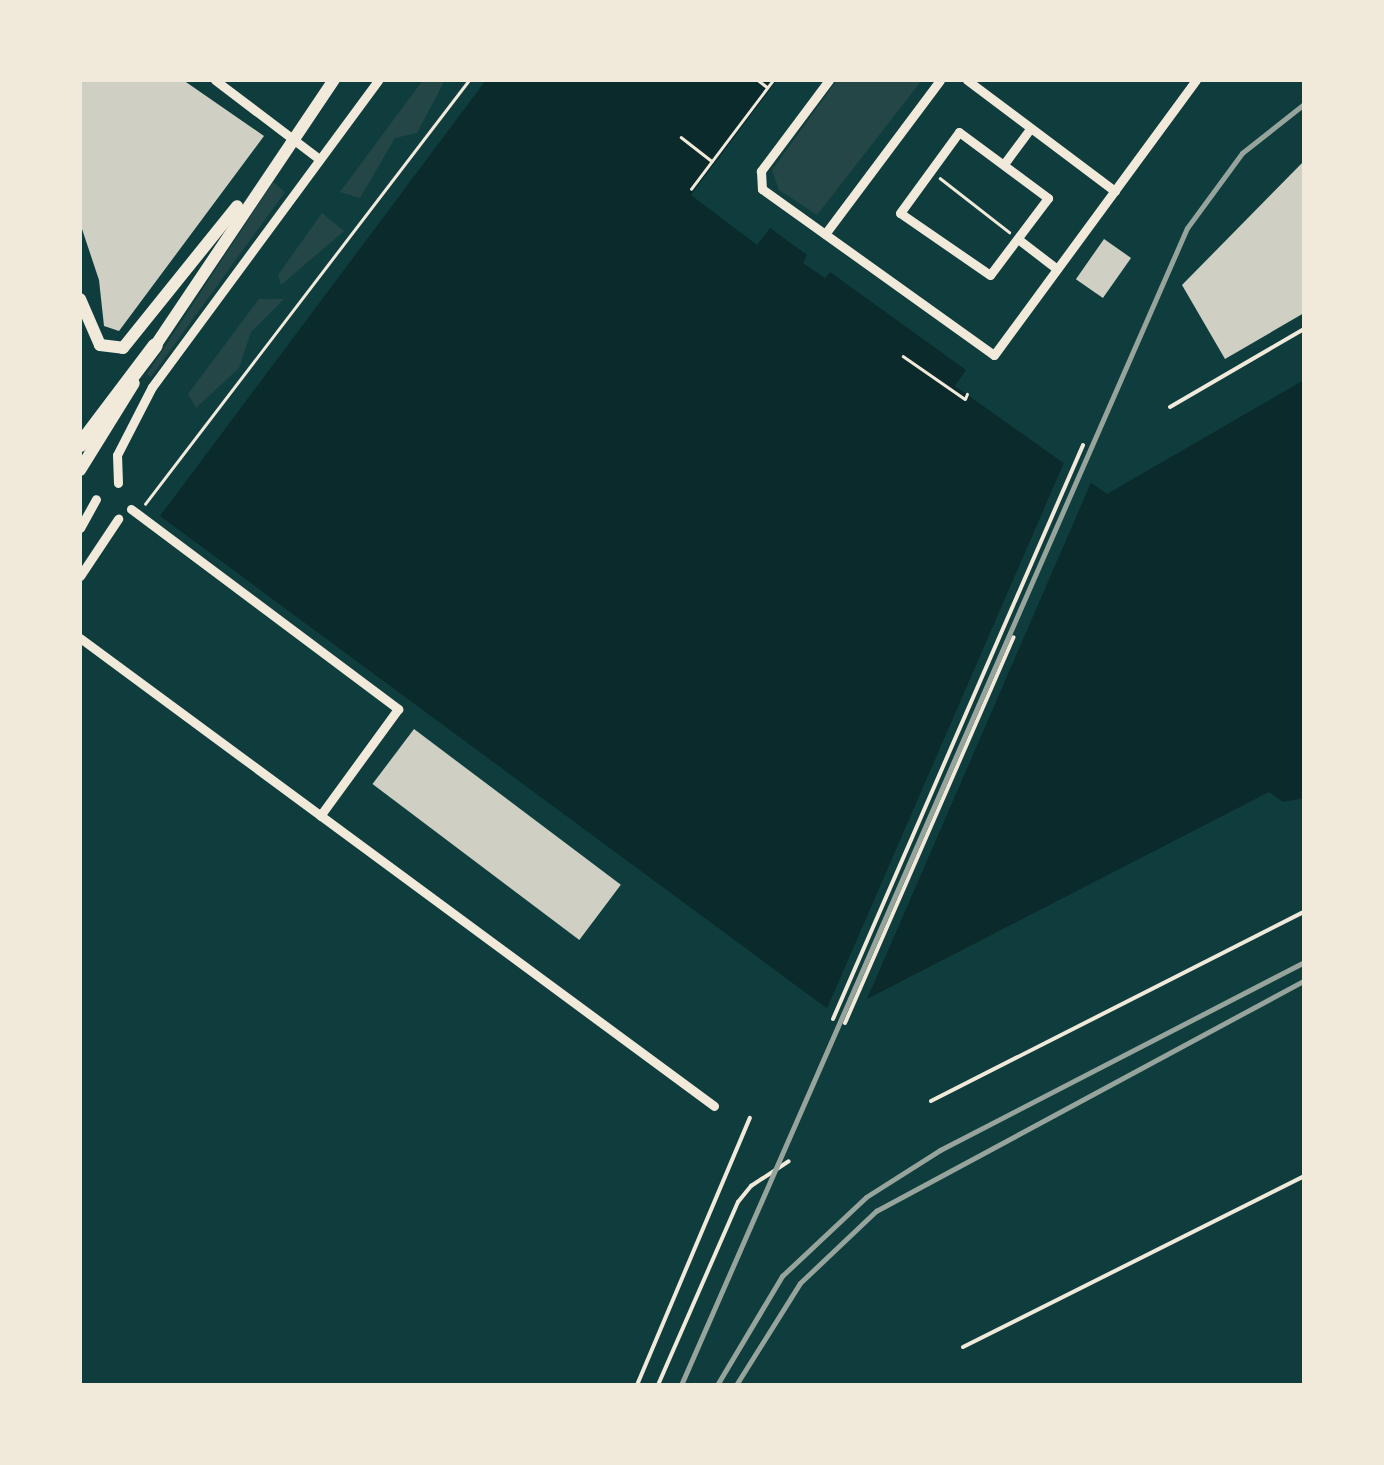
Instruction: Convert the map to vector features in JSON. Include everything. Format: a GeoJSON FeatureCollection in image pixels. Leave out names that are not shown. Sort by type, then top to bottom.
{"type":"FeatureCollection","features":[{"type":"Feature","properties":{"kind":"highway"},"geometry":{"type":"LineString","coordinates":[[80,444],[155,345]]}},
{"type":"Feature","properties":{"kind":"main road"},"geometry":{"type":"LineString","coordinates":[[80,299],[100,345],[123,348],[268,170],[334,80]]}},
{"type":"Feature","properties":{"kind":"main road"},"geometry":{"type":"LineString","coordinates":[[80,470],[268,170]]}},
{"type":"Feature","properties":{"kind":"street"},"geometry":{"type":"LineString","coordinates":[[215,80],[320,160]]}},
{"type":"Feature","properties":{"kind":"street"},"geometry":{"type":"LineString","coordinates":[[118,483],[117,455],[152,387],[378,80]]}},
{"type":"Feature","properties":{"kind":"street"},"geometry":{"type":"LineString","coordinates":[[829,80],[761,171],[762,189],[994,355],[1196,80]]}},
{"type":"Feature","properties":{"kind":"street"},"geometry":{"type":"LineString","coordinates":[[825,234],[940,80]]}},
{"type":"Feature","properties":{"kind":"street"},"geometry":{"type":"LineString","coordinates":[[967,80],[1115,191]]}},
{"type":"Feature","properties":{"kind":"street"},"geometry":{"type":"LineString","coordinates":[[1004,164],[1030,129]]}},
{"type":"Feature","properties":{"kind":"street"},"geometry":{"type":"LineString","coordinates":[[959,132],[1048,198],[990,275],[900,212],[931,171],[959,132]]}},
{"type":"Feature","properties":{"kind":"street"},"geometry":{"type":"LineString","coordinates":[[1018,239],[1057,269]]}},
{"type":"Feature","properties":{"kind":"street"},"geometry":{"type":"LineString","coordinates":[[80,528],[96,499]]}},
{"type":"Feature","properties":{"kind":"street"},"geometry":{"type":"LineString","coordinates":[[134,512],[398,709],[320,816]]}},
{"type":"Feature","properties":{"kind":"street"},"geometry":{"type":"LineString","coordinates":[[80,576],[118,518]]}},
{"type":"Feature","properties":{"kind":"street"},"geometry":{"type":"LineString","coordinates":[[80,638],[714,1106]]}},
{"type":"Feature","properties":{"kind":"lane"},"geometry":{"type":"LineString","coordinates":[[1170,407],[1304,329]]}},
{"type":"Feature","properties":{"kind":"lane"},"geometry":{"type":"LineString","coordinates":[[833,1019],[1083,445]]}},
{"type":"Feature","properties":{"kind":"lane"},"geometry":{"type":"LineString","coordinates":[[846,1023],[1014,638]]}},
{"type":"Feature","properties":{"kind":"lane"},"geometry":{"type":"LineString","coordinates":[[931,1101],[1304,912]]}},
{"type":"Feature","properties":{"kind":"lane"},"geometry":{"type":"LineString","coordinates":[[636,1385],[750,1118]]}},
{"type":"Feature","properties":{"kind":"lane"},"geometry":{"type":"LineString","coordinates":[[658,1385],[738,1202],[751,1186],[789,1162]]}},
{"type":"Feature","properties":{"kind":"lane"},"geometry":{"type":"LineString","coordinates":[[963,1347],[1304,1176]]}},
{"type":"Feature","properties":{"kind":"path"},"geometry":{"type":"LineString","coordinates":[[134,512],[468,80]]}},
{"type":"Feature","properties":{"kind":"path"},"geometry":{"type":"LineString","coordinates":[[758,80],[768,87]]}},
{"type":"Feature","properties":{"kind":"path"},"geometry":{"type":"LineString","coordinates":[[691,189],[773,80]]}},
{"type":"Feature","properties":{"kind":"path"},"geometry":{"type":"LineString","coordinates":[[682,137],[712,161]]}},
{"type":"Feature","properties":{"kind":"path"},"geometry":{"type":"LineString","coordinates":[[931,171],[1018,239]]}},
{"type":"Feature","properties":{"kind":"path"},"geometry":{"type":"LineString","coordinates":[[904,356],[964,399],[968,394]]}},
{"type":"Feature","properties":{"kind":"shaded area"},"geometry":{"type":"Polygon","coordinates":[[[423,80],[445,80],[417,133],[395,138],[360,198],[340,192],[423,80]]]}},
{"type":"Feature","properties":{"kind":"shaded area"},"geometry":{"type":"Polygon","coordinates":[[[486,80],[777,80],[691,195],[757,245],[770,228],[807,255],[803,263],[825,278],[830,272],[966,370],[955,386],[1107,494],[1304,380],[1304,798],[1283,802],[1269,792],[836,1015],[160,516],[486,80]]]}},
{"type":"Feature","properties":{"kind":"shaded area"},"geometry":{"type":"Polygon","coordinates":[[[837,80],[922,80],[817,215],[779,190],[772,170],[837,80]]]}},
{"type":"Feature","properties":{"kind":"shaded area"},"geometry":{"type":"Polygon","coordinates":[[[273,182],[285,192],[151,377],[147,374],[273,182]]]}},
{"type":"Feature","properties":{"kind":"shaded area"},"geometry":{"type":"Polygon","coordinates":[[[322,213],[344,231],[281,285],[278,275],[322,213]]]}},
{"type":"Feature","properties":{"kind":"shaded area"},"geometry":{"type":"Polygon","coordinates":[[[259,299],[284,299],[251,332],[239,368],[196,408],[188,394],[259,299]]]}},
{"type":"Feature","properties":{"kind":"pier"},"geometry":{"type":"Polygon","coordinates":[[[1066,458],[1093,478],[864,1006],[837,1020],[825,1013],[1066,458]]]}},
{"type":"Feature","properties":{"kind":"building"},"geometry":{"type":"Polygon","coordinates":[[[80,80],[183,80],[264,136],[119,331],[104,326],[99,280],[80,223],[80,80]]]}},
{"type":"Feature","properties":{"kind":"building"},"geometry":{"type":"Polygon","coordinates":[[[1304,161],[1304,313],[1225,359],[1182,285],[1304,161]]]}},
{"type":"Feature","properties":{"kind":"building"},"geometry":{"type":"Polygon","coordinates":[[[1104,239],[1131,258],[1103,298],[1076,279],[1104,239]]]}},
{"type":"Feature","properties":{"kind":"building"},"geometry":{"type":"Polygon","coordinates":[[[414,729],[621,885],[579,940],[372,784],[414,729]]]}},
{"type":"Feature","properties":{"kind":"railway"},"geometry":{"type":"LineString","coordinates":[[681,1385],[1187,228],[1242,153],[1304,104]]}},
{"type":"Feature","properties":{"kind":"railway"},"geometry":{"type":"LineString","coordinates":[[717,1385],[782,1276],[866,1197],[940,1150],[1304,962]]}},
{"type":"Feature","properties":{"kind":"railway"},"geometry":{"type":"LineString","coordinates":[[736,1385],[800,1283],[876,1211],[1304,981]]}}]}
